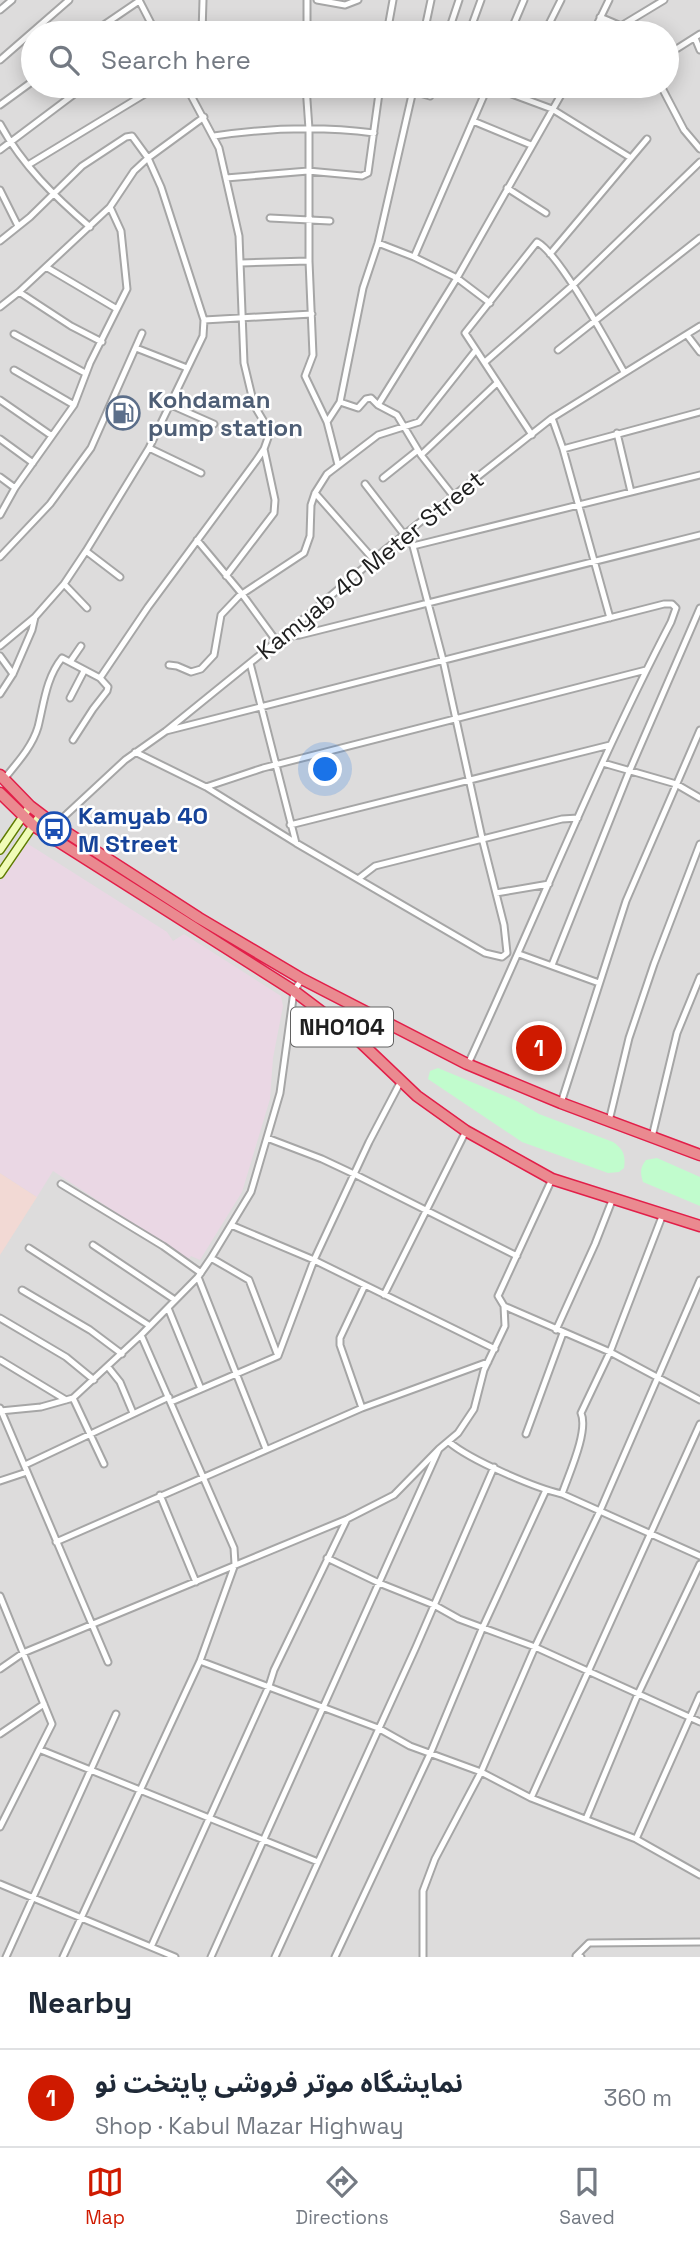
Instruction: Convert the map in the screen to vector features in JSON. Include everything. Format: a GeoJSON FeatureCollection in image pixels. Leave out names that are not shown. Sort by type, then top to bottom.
{"type":"FeatureCollection","features":[{"type":"Feature","properties":{"kind":"highway","name":"NH0104"},"geometry":{"type":"LineString","coordinates":[[2,777],[30,806],[55,825],[199,918],[302,979],[467,1064],[561,1103],[700,1155]]}},
{"type":"Feature","properties":{"kind":"highway","name":"NH0104"},"geometry":{"type":"LineString","coordinates":[[0,793],[34,826],[294,990],[355,1037],[417,1096],[466,1131],[552,1179],[700,1226]]}},
{"type":"Feature","properties":{"kind":"main road"},"geometry":{"type":"LineString","coordinates":[[0,850],[30,806]]}},
{"type":"Feature","properties":{"kind":"main road"},"geometry":{"type":"LineString","coordinates":[[0,874],[41,814]]}},
{"type":"Feature","properties":{"kind":"street"},"geometry":{"type":"LineString","coordinates":[[0,10],[12,0]]}},
{"type":"Feature","properties":{"kind":"street"},"geometry":{"type":"LineString","coordinates":[[45,21],[69,0]]}},
{"type":"Feature","properties":{"kind":"street"},"geometry":{"type":"LineString","coordinates":[[109,21],[139,0],[149,21]]}},
{"type":"Feature","properties":{"kind":"street"},"geometry":{"type":"LineString","coordinates":[[202,21],[203,0]]}},
{"type":"Feature","properties":{"kind":"street"},"geometry":{"type":"LineString","coordinates":[[307,0],[307,21]]}},
{"type":"Feature","properties":{"kind":"street"},"geometry":{"type":"LineString","coordinates":[[317,0],[345,5],[358,0]]}},
{"type":"Feature","properties":{"kind":"street"},"geometry":{"type":"LineString","coordinates":[[389,21],[393,0]]}},
{"type":"Feature","properties":{"kind":"street"},"geometry":{"type":"LineString","coordinates":[[427,21],[431,0]]}},
{"type":"Feature","properties":{"kind":"street"},"geometry":{"type":"LineString","coordinates":[[452,21],[459,0]]}},
{"type":"Feature","properties":{"kind":"street"},"geometry":{"type":"LineString","coordinates":[[473,21],[481,0]]}},
{"type":"Feature","properties":{"kind":"street"},"geometry":{"type":"LineString","coordinates":[[515,21],[524,0]]}},
{"type":"Feature","properties":{"kind":"street"},"geometry":{"type":"LineString","coordinates":[[550,21],[561,0]]}},
{"type":"Feature","properties":{"kind":"street"},"geometry":{"type":"LineString","coordinates":[[598,21],[609,0]]}},
{"type":"Feature","properties":{"kind":"street"},"geometry":{"type":"LineString","coordinates":[[629,21],[664,0]]}},
{"type":"Feature","properties":{"kind":"street"},"geometry":{"type":"LineString","coordinates":[[600,17],[609,21]]}},
{"type":"Feature","properties":{"kind":"street"},"geometry":{"type":"LineString","coordinates":[[679,48],[698,36],[700,50]]}},
{"type":"Feature","properties":{"kind":"street"},"geometry":{"type":"LineString","coordinates":[[0,60],[21,42]]}},
{"type":"Feature","properties":{"kind":"street"},"geometry":{"type":"LineString","coordinates":[[0,105],[21,90]]}},
{"type":"Feature","properties":{"kind":"street"},"geometry":{"type":"LineString","coordinates":[[0,150],[69,98]]}},
{"type":"Feature","properties":{"kind":"street"},"geometry":{"type":"LineString","coordinates":[[28,165],[138,98]]}},
{"type":"Feature","properties":{"kind":"street"},"geometry":{"type":"LineString","coordinates":[[100,678],[148,607],[264,449],[270,432],[254,405],[244,363],[239,236],[226,178],[214,136],[194,98]]}},
{"type":"Feature","properties":{"kind":"street"},"geometry":{"type":"LineString","coordinates":[[307,98],[313,355],[305,376],[327,422],[338,465]]}},
{"type":"Feature","properties":{"kind":"street"},"geometry":{"type":"LineString","coordinates":[[226,178],[308,171],[362,176],[368,173],[378,98]]}},
{"type":"Feature","properties":{"kind":"street"},"geometry":{"type":"LineString","coordinates":[[327,422],[340,402],[363,288],[378,243],[412,98]]}},
{"type":"Feature","properties":{"kind":"street"},"geometry":{"type":"LineString","coordinates":[[414,257],[484,98]]}},
{"type":"Feature","properties":{"kind":"street"},"geometry":{"type":"LineString","coordinates":[[522,98],[552,109],[631,158]]}},
{"type":"Feature","properties":{"kind":"street"},"geometry":{"type":"LineString","coordinates":[[378,405],[457,278],[559,98]]}},
{"type":"Feature","properties":{"kind":"street"},"geometry":{"type":"LineString","coordinates":[[667,98],[684,130],[700,149]]}},
{"type":"Feature","properties":{"kind":"street"},"geometry":{"type":"LineString","coordinates":[[0,307],[110,207],[134,172],[148,158],[204,117]]}},
{"type":"Feature","properties":{"kind":"street"},"geometry":{"type":"LineString","coordinates":[[473,121],[531,145]]}},
{"type":"Feature","properties":{"kind":"street"},"geometry":{"type":"LineString","coordinates":[[0,124],[10,142],[52,195],[90,227]]}},
{"type":"Feature","properties":{"kind":"street"},"geometry":{"type":"LineString","coordinates":[[214,136],[259,129],[337,128],[374,133]]}},
{"type":"Feature","properties":{"kind":"street"},"geometry":{"type":"LineString","coordinates":[[0,241],[82,166],[126,136],[132,136],[148,158],[161,187],[204,320],[203,336],[171,405],[149,448],[86,551],[64,584],[34,617],[0,646]]}},
{"type":"Feature","properties":{"kind":"street"},"geometry":{"type":"LineString","coordinates":[[550,254],[647,139]]}},
{"type":"Feature","properties":{"kind":"street"},"geometry":{"type":"LineString","coordinates":[[485,362],[572,286],[700,162]]}},
{"type":"Feature","properties":{"kind":"street"},"geometry":{"type":"LineString","coordinates":[[507,188],[546,213]]}},
{"type":"Feature","properties":{"kind":"street"},"geometry":{"type":"LineString","coordinates":[[0,190],[18,226]]}},
{"type":"Feature","properties":{"kind":"street"},"geometry":{"type":"LineString","coordinates":[[0,515],[74,405],[85,373],[127,289],[121,231],[110,207]]}},
{"type":"Feature","properties":{"kind":"street"},"geometry":{"type":"LineString","coordinates":[[270,218],[330,221]]}},
{"type":"Feature","properties":{"kind":"street"},"geometry":{"type":"LineString","coordinates":[[558,350],[700,237]]}},
{"type":"Feature","properties":{"kind":"street"},"geometry":{"type":"LineString","coordinates":[[532,435],[465,333],[537,242],[550,254],[572,286],[625,372]]}},
{"type":"Feature","properties":{"kind":"street"},"geometry":{"type":"LineString","coordinates":[[378,243],[457,278],[490,303]]}},
{"type":"Feature","properties":{"kind":"street"},"geometry":{"type":"LineString","coordinates":[[241,262],[309,261]]}},
{"type":"Feature","properties":{"kind":"street"},"geometry":{"type":"LineString","coordinates":[[46,267],[117,309]]}},
{"type":"Feature","properties":{"kind":"street"},"geometry":{"type":"LineString","coordinates":[[19,292],[71,326],[102,342]]}},
{"type":"Feature","properties":{"kind":"street"},"geometry":{"type":"LineString","coordinates":[[204,320],[242,320],[312,314]]}},
{"type":"Feature","properties":{"kind":"street","name":"Kamyab 40 Meter Street"},"geometry":{"type":"LineString","coordinates":[[55,825],[80,799],[135,752],[166,731],[551,418],[700,326]]}},
{"type":"Feature","properties":{"kind":"street"},"geometry":{"type":"LineString","coordinates":[[0,557],[50,504],[91,448],[142,333]]}},
{"type":"Feature","properties":{"kind":"street"},"geometry":{"type":"LineString","coordinates":[[14,334],[85,373]]}},
{"type":"Feature","properties":{"kind":"street"},"geometry":{"type":"LineString","coordinates":[[687,335],[700,352]]}},
{"type":"Feature","properties":{"kind":"street"},"geometry":{"type":"LineString","coordinates":[[136,348],[187,368]]}},
{"type":"Feature","properties":{"kind":"street"},"geometry":{"type":"LineString","coordinates":[[169,665],[191,672],[201,669],[208,662],[214,654],[221,615],[242,594],[303,553],[310,536],[309,513],[315,493],[327,474],[378,435],[419,422],[477,350]]}},
{"type":"Feature","properties":{"kind":"street"},"geometry":{"type":"LineString","coordinates":[[14,370],[74,405]]}},
{"type":"Feature","properties":{"kind":"street"},"geometry":{"type":"LineString","coordinates":[[383,478],[420,452],[497,383]]}},
{"type":"Feature","properties":{"kind":"street"},"geometry":{"type":"LineString","coordinates":[[340,402],[358,408],[366,399],[371,398],[397,415],[420,452],[454,497]]}},
{"type":"Feature","properties":{"kind":"street"},"geometry":{"type":"LineString","coordinates":[[0,400],[52,436]]}},
{"type":"Feature","properties":{"kind":"street"},"geometry":{"type":"LineString","coordinates":[[171,405],[214,424]]}},
{"type":"Feature","properties":{"kind":"street"},"geometry":{"type":"LineString","coordinates":[[563,449],[700,412]]}},
{"type":"Feature","properties":{"kind":"street"},"geometry":{"type":"LineString","coordinates":[[551,418],[563,449],[610,618]]}},
{"type":"Feature","properties":{"kind":"street"},"geometry":{"type":"LineString","coordinates":[[617,433],[631,492]]}},
{"type":"Feature","properties":{"kind":"street"},"geometry":{"type":"LineString","coordinates":[[0,439],[33,463]]}},
{"type":"Feature","properties":{"kind":"street"},"geometry":{"type":"LineString","coordinates":[[149,448],[201,473]]}},
{"type":"Feature","properties":{"kind":"street"},"geometry":{"type":"LineString","coordinates":[[226,576],[274,513],[275,500],[264,449]]}},
{"type":"Feature","properties":{"kind":"street"},"geometry":{"type":"LineString","coordinates":[[413,546],[700,475]]}},
{"type":"Feature","properties":{"kind":"street"},"geometry":{"type":"LineString","coordinates":[[0,477],[16,488]]}},
{"type":"Feature","properties":{"kind":"street"},"geometry":{"type":"LineString","coordinates":[[365,484],[413,546],[443,660],[508,946],[507,953],[502,957]]}},
{"type":"Feature","properties":{"kind":"street"},"geometry":{"type":"LineString","coordinates":[[315,493],[374,560]]}},
{"type":"Feature","properties":{"kind":"street"},"geometry":{"type":"LineString","coordinates":[[282,637],[300,635],[700,535]]}},
{"type":"Feature","properties":{"kind":"street"},"geometry":{"type":"LineString","coordinates":[[197,540],[242,594],[276,642]]}},
{"type":"Feature","properties":{"kind":"street"},"geometry":{"type":"LineString","coordinates":[[86,551],[120,577]]}},
{"type":"Feature","properties":{"kind":"street"},"geometry":{"type":"LineString","coordinates":[[64,584],[87,608]]}},
{"type":"Feature","properties":{"kind":"street"},"geometry":{"type":"LineString","coordinates":[[166,731],[664,604],[672,604],[676,608],[610,746],[519,954],[467,1064]]}},
{"type":"Feature","properties":{"kind":"street"},"geometry":{"type":"LineString","coordinates":[[552,965],[629,772],[700,608]]}},
{"type":"Feature","properties":{"kind":"street"},"geometry":{"type":"LineString","coordinates":[[0,694],[13,674],[32,630],[34,617]]}},
{"type":"Feature","properties":{"kind":"street"},"geometry":{"type":"LineString","coordinates":[[70,662],[81,646]]}},
{"type":"Feature","properties":{"kind":"street"},"geometry":{"type":"LineString","coordinates":[[0,656],[13,674]]}},
{"type":"Feature","properties":{"kind":"street"},"geometry":{"type":"LineString","coordinates":[[2,777],[29,749],[38,729],[50,679],[60,660],[65,658],[100,678],[108,687],[73,740]]}},
{"type":"Feature","properties":{"kind":"street"},"geometry":{"type":"LineString","coordinates":[[250,663],[296,843]]}},
{"type":"Feature","properties":{"kind":"street"},"geometry":{"type":"LineString","coordinates":[[206,787],[275,765],[646,670]]}},
{"type":"Feature","properties":{"kind":"street"},"geometry":{"type":"LineString","coordinates":[[70,698],[84,671]]}},
{"type":"Feature","properties":{"kind":"street"},"geometry":{"type":"LineString","coordinates":[[561,1103],[626,901],[700,730]]}},
{"type":"Feature","properties":{"kind":"street"},"geometry":{"type":"LineString","coordinates":[[290,825],[610,746]]}},
{"type":"Feature","properties":{"kind":"street"},"geometry":{"type":"LineString","coordinates":[[135,752],[206,787],[296,843],[485,953],[502,957],[513,967]]}},
{"type":"Feature","properties":{"kind":"street"},"geometry":{"type":"LineString","coordinates":[[603,763],[676,785],[700,797]]}},
{"type":"Feature","properties":{"kind":"street"},"geometry":{"type":"LineString","coordinates":[[358,879],[375,866],[562,819],[578,818]]}},
{"type":"Feature","properties":{"kind":"street"},"geometry":{"type":"LineString","coordinates":[[609,1121],[629,1038],[700,844]]}},
{"type":"Feature","properties":{"kind":"street"},"geometry":{"type":"LineString","coordinates":[[496,893],[549,884]]}},
{"type":"Feature","properties":{"kind":"street"},"geometry":{"type":"LineString","coordinates":[[519,954],[599,983]]}},
{"type":"Feature","properties":{"kind":"street"},"geometry":{"type":"LineString","coordinates":[[652,1137],[677,1032],[700,977]]}},
{"type":"Feature","properties":{"kind":"street"},"geometry":{"type":"LineString","coordinates":[[108,1662],[1,1409],[41,1407],[70,1400],[168,1308],[211,1258],[251,1192],[280,1093],[294,990],[302,979]]}},
{"type":"Feature","properties":{"kind":"street"},"geometry":{"type":"LineString","coordinates":[[25,1465],[133,1413],[201,1389],[278,1356],[314,1260],[369,1142],[401,1081]]}},
{"type":"Feature","properties":{"kind":"street"},"geometry":{"type":"LineString","coordinates":[[384,1294],[466,1131]]}},
{"type":"Feature","properties":{"kind":"street"},"geometry":{"type":"LineString","coordinates":[[267,1138],[356,1174],[517,1256]]}},
{"type":"Feature","properties":{"kind":"street"},"geometry":{"type":"LineString","coordinates":[[0,1669],[23,1653],[347,1519],[394,1495],[458,1433],[474,1409],[484,1370],[505,1326],[504,1306],[498,1296],[552,1179]]}},
{"type":"Feature","properties":{"kind":"street"},"geometry":{"type":"LineString","coordinates":[[61,1184],[163,1247],[199,1275],[266,1449]]}},
{"type":"Feature","properties":{"kind":"street"},"geometry":{"type":"LineString","coordinates":[[556,1330],[613,1198]]}},
{"type":"Feature","properties":{"kind":"street"},"geometry":{"type":"LineString","coordinates":[[562,1494],[577,1450],[584,1419],[581,1413],[610,1352],[663,1214]]}},
{"type":"Feature","properties":{"kind":"street"},"geometry":{"type":"LineString","coordinates":[[232,1225],[314,1260],[495,1349]]}},
{"type":"Feature","properties":{"kind":"street"},"geometry":{"type":"LineString","coordinates":[[93,1245],[175,1300]]}},
{"type":"Feature","properties":{"kind":"street"},"geometry":{"type":"LineString","coordinates":[[29,1248],[150,1326]]}},
{"type":"Feature","properties":{"kind":"street"},"geometry":{"type":"LineString","coordinates":[[211,1258],[248,1280],[278,1356]]}},
{"type":"Feature","properties":{"kind":"street"},"geometry":{"type":"LineString","coordinates":[[423,1957],[423,1891],[435,1859],[481,1772],[700,1280]]}},
{"type":"Feature","properties":{"kind":"street"},"geometry":{"type":"LineString","coordinates":[[362,1408],[340,1345],[365,1285]]}},
{"type":"Feature","properties":{"kind":"street"},"geometry":{"type":"LineString","coordinates":[[22,1290],[90,1330],[122,1354]]}},
{"type":"Feature","properties":{"kind":"street"},"geometry":{"type":"LineString","coordinates":[[504,1306],[610,1352],[700,1401]]}},
{"type":"Feature","properties":{"kind":"street"},"geometry":{"type":"LineString","coordinates":[[168,1308],[201,1389]]}},
{"type":"Feature","properties":{"kind":"street"},"geometry":{"type":"LineString","coordinates":[[0,1318],[66,1357],[94,1380]]}},
{"type":"Feature","properties":{"kind":"street"},"geometry":{"type":"LineString","coordinates":[[526,1434],[564,1333]]}},
{"type":"Feature","properties":{"kind":"street"},"geometry":{"type":"LineString","coordinates":[[63,1957],[83,1919],[200,1661],[235,1564],[234,1548],[141,1335]]}},
{"type":"Feature","properties":{"kind":"street"},"geometry":{"type":"LineString","coordinates":[[0,1360],[70,1400],[90,1433],[104,1464]]}},
{"type":"Feature","properties":{"kind":"street"},"geometry":{"type":"LineString","coordinates":[[56,1542],[362,1408],[488,1362]]}},
{"type":"Feature","properties":{"kind":"street"},"geometry":{"type":"LineString","coordinates":[[108,1367],[120,1382],[133,1413]]}},
{"type":"Feature","properties":{"kind":"street"},"geometry":{"type":"LineString","coordinates":[[531,1797],[700,1424]]}},
{"type":"Feature","properties":{"kind":"street"},"geometry":{"type":"LineString","coordinates":[[449,1442],[494,1467],[546,1490],[562,1494],[598,1513],[700,1556]]}},
{"type":"Feature","properties":{"kind":"street"},"geometry":{"type":"LineString","coordinates":[[211,1957],[439,1449]]}},
{"type":"Feature","properties":{"kind":"street"},"geometry":{"type":"LineString","coordinates":[[275,1957],[494,1467]]}},
{"type":"Feature","properties":{"kind":"street"},"geometry":{"type":"LineString","coordinates":[[0,1481],[27,1472]]}},
{"type":"Feature","properties":{"kind":"street"},"geometry":{"type":"LineString","coordinates":[[335,1957],[430,1754],[482,1629],[546,1490]]}},
{"type":"Feature","properties":{"kind":"street"},"geometry":{"type":"LineString","coordinates":[[160,1495],[196,1582]]}},
{"type":"Feature","properties":{"kind":"street"},"geometry":{"type":"LineString","coordinates":[[151,1947],[274,1670],[347,1519]]}},
{"type":"Feature","properties":{"kind":"street"},"geometry":{"type":"LineString","coordinates":[[327,1558],[482,1629],[535,1647],[700,1722]]}},
{"type":"Feature","properties":{"kind":"street"},"geometry":{"type":"LineString","coordinates":[[586,1819],[638,1694],[700,1564]]}},
{"type":"Feature","properties":{"kind":"street"},"geometry":{"type":"LineString","coordinates":[[0,1595],[52,1724],[0,1827]]}},
{"type":"Feature","properties":{"kind":"street"},"geometry":{"type":"LineString","coordinates":[[200,1661],[377,1728],[410,1746],[481,1772],[531,1797],[636,1839],[700,1875]]}},
{"type":"Feature","properties":{"kind":"street"},"geometry":{"type":"LineString","coordinates":[[636,1839],[700,1695]]}},
{"type":"Feature","properties":{"kind":"street"},"geometry":{"type":"LineString","coordinates":[[0,1734],[44,1704]]}},
{"type":"Feature","properties":{"kind":"street"},"geometry":{"type":"LineString","coordinates":[[6,1957],[116,1714]]}},
{"type":"Feature","properties":{"kind":"street"},"geometry":{"type":"LineString","coordinates":[[41,1750],[318,1862]]}},
{"type":"Feature","properties":{"kind":"street"},"geometry":{"type":"LineString","coordinates":[[0,1809],[9,1808]]}},
{"type":"Feature","properties":{"kind":"street"},"geometry":{"type":"LineString","coordinates":[[0,1884],[175,1957]]}},
{"type":"Feature","properties":{"kind":"street"},"geometry":{"type":"LineString","coordinates":[[581,1957],[576,1956],[589,1943],[700,1942]]}},
{"type":"Feature","properties":{"kind":"street"},"geometry":{"type":"LineString","coordinates":[[154,1957],[159,1951]]}},
{"type":"Feature","properties":{"kind":"shaded area"},"geometry":{"type":"Polygon","coordinates":[[[0,0],[700,0],[700,1957],[0,1957],[0,0]]]}},
{"type":"Feature","properties":{"kind":"shaded area"},"geometry":{"type":"Polygon","coordinates":[[[25,842],[167,932],[173,941],[184,934],[281,996],[283,1006],[273,1058],[270,1099],[242,1192],[200,1260],[191,1256],[188,1260],[53,1171],[37,1197],[0,1173],[0,881],[25,842]]]}},
{"type":"Feature","properties":{"kind":"shaded area"},"geometry":{"type":"Polygon","coordinates":[[[0,1173],[37,1197],[0,1255],[0,1173]]]}},
{"type":"Feature","properties":{"kind":"green space"},"geometry":{"type":"Polygon","coordinates":[[[438,1068],[517,1101],[539,1114],[613,1142],[623,1153],[624,1168],[619,1172],[608,1173],[522,1142],[428,1079],[430,1071],[438,1068]]]}},
{"type":"Feature","properties":{"kind":"green space"},"geometry":{"type":"Polygon","coordinates":[[[657,1158],[700,1177],[700,1206],[643,1182],[641,1170],[644,1163],[657,1158]]]}},
{"type":"Feature","properties":{"kind":"place","name":"Kohdaman pump station"},"geometry":{"type":"Point","coordinates":[123,413]}},
{"type":"Feature","properties":{"kind":"place","name":"Kamyab 40 M Street"},"geometry":{"type":"Point","coordinates":[54,829]}},
{"type":"Feature","properties":{"kind":"place","name":"نمایشگاه موتر فروشی پایتخت نو"},"geometry":{"type":"Point","coordinates":[539,1048]}}]}
